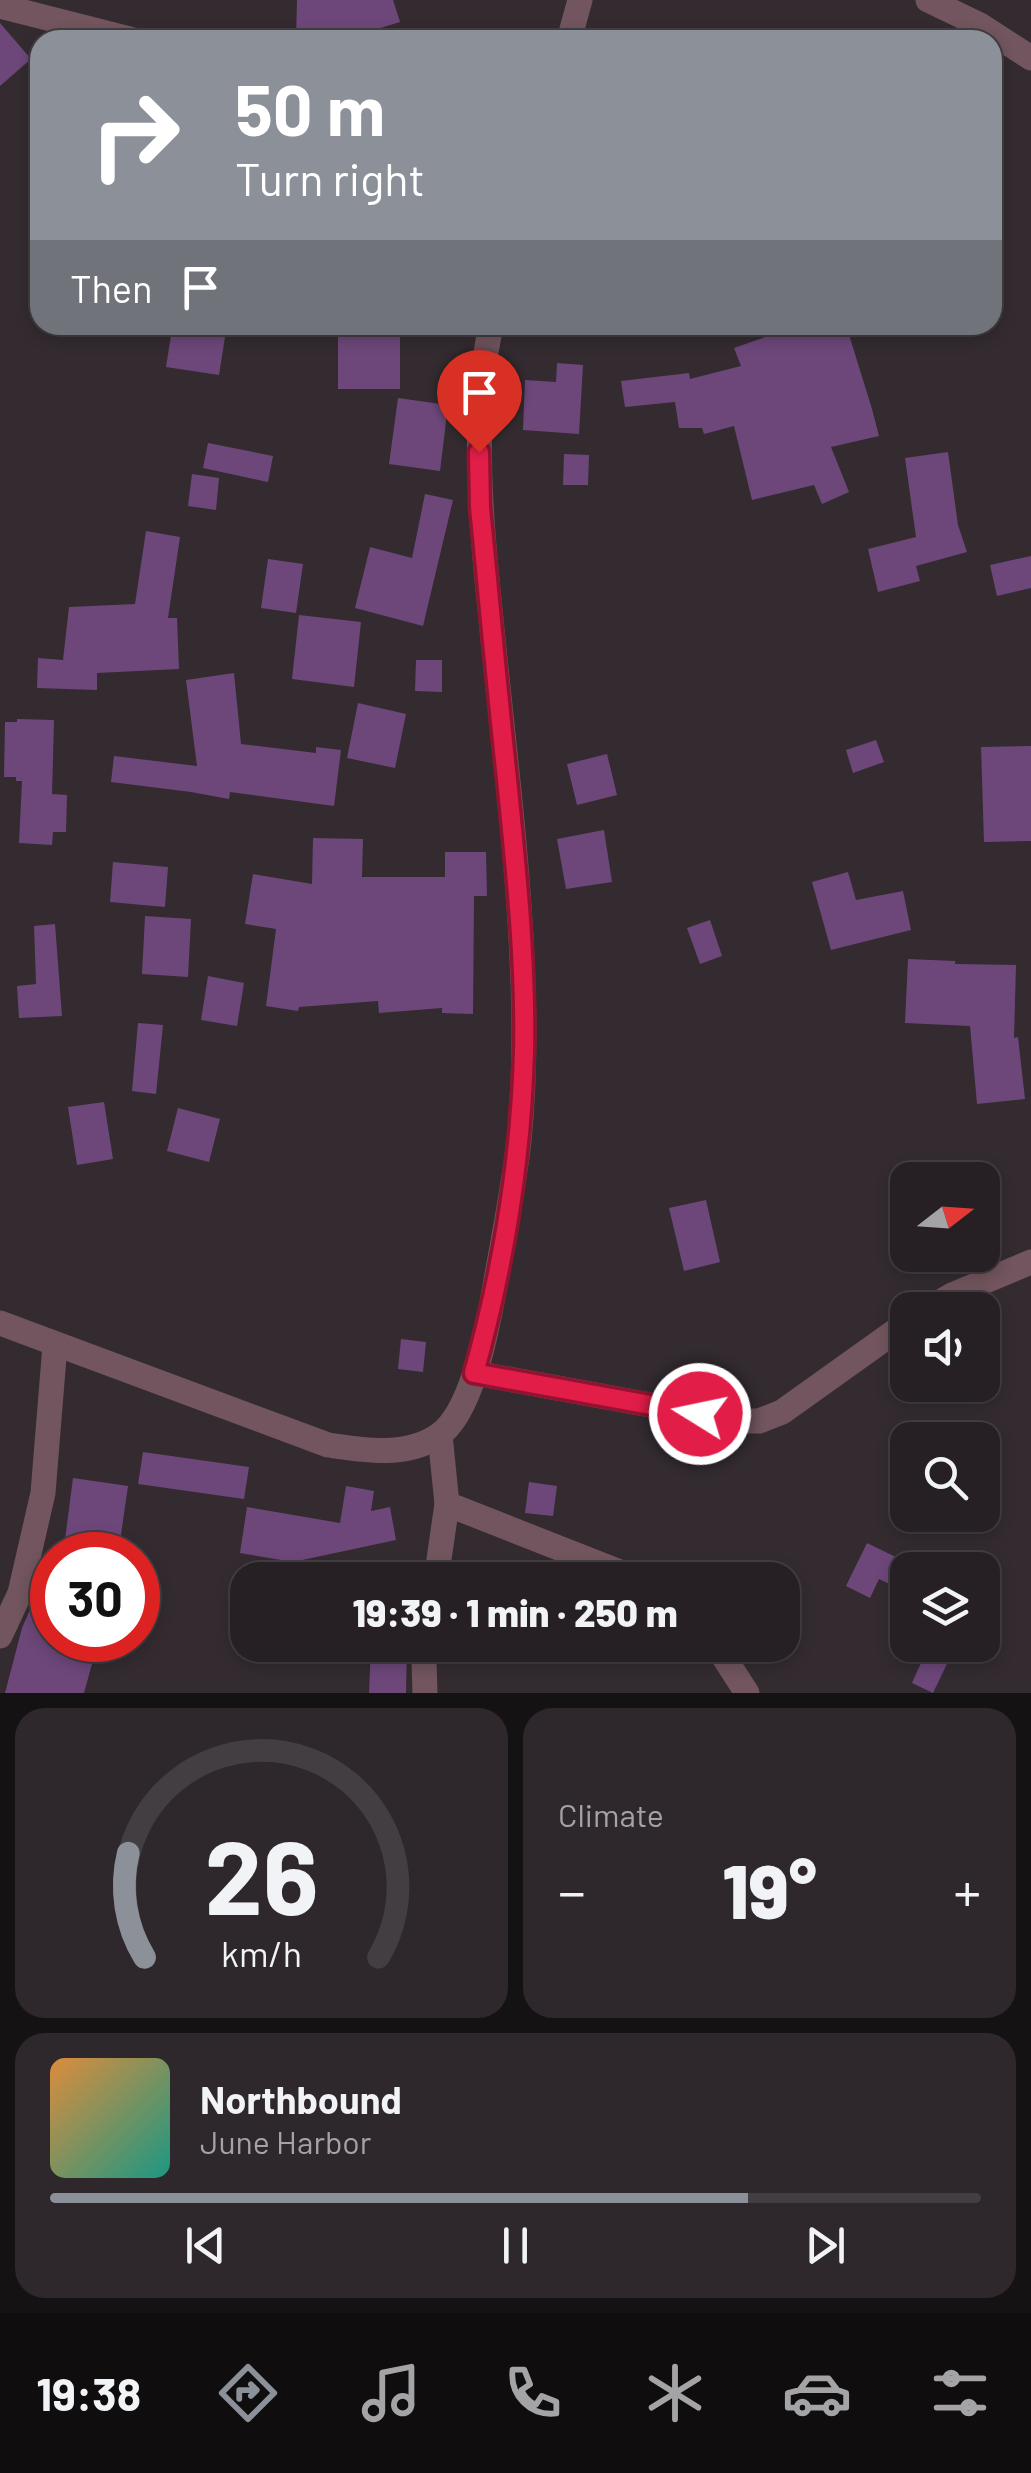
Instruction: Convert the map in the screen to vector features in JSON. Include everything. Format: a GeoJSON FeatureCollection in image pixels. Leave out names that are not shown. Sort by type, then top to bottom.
{"type":"FeatureCollection","features":[{"type":"Feature","properties":{"kind":"street"},"geometry":{"type":"LineString","coordinates":[[9,0],[0,6],[95,30]]}},
{"type":"Feature","properties":{"kind":"street"},"geometry":{"type":"LineString","coordinates":[[572,30],[580,0]]}},
{"type":"Feature","properties":{"kind":"street"},"geometry":{"type":"LineString","coordinates":[[928,0],[988,30]]}},
{"type":"Feature","properties":{"kind":"street"},"geometry":{"type":"LineString","coordinates":[[1002,39],[1031,58]]}},
{"type":"Feature","properties":{"kind":"street"},"geometry":{"type":"LineString","coordinates":[[0,1323],[328,1445],[376,1451],[414,1446],[440,1435],[461,1408],[486,1330],[512,1192],[524,1050],[515,870],[480,507],[481,388],[489,335]]}},
{"type":"Feature","properties":{"kind":"street"},"geometry":{"type":"LineString","coordinates":[[959,1292],[1031,1262]]}},
{"type":"Feature","properties":{"kind":"street"},"geometry":{"type":"LineString","coordinates":[[474,1373],[738,1421],[760,1421],[782,1412],[890,1335]]}},
{"type":"Feature","properties":{"kind":"street"},"geometry":{"type":"LineString","coordinates":[[0,1636],[20,1593],[43,1493],[55,1344]]}},
{"type":"Feature","properties":{"kind":"street"},"geometry":{"type":"LineString","coordinates":[[438,1562],[446,1504],[440,1435]]}},
{"type":"Feature","properties":{"kind":"street"},"geometry":{"type":"LineString","coordinates":[[446,1504],[594,1562]]}},
{"type":"Feature","properties":{"kind":"street"},"geometry":{"type":"LineString","coordinates":[[425,1693],[426,1662]]}},
{"type":"Feature","properties":{"kind":"street"},"geometry":{"type":"LineString","coordinates":[[727,1662],[747,1693]]}},
{"type":"Feature","properties":{"kind":"building"},"geometry":{"type":"Polygon","coordinates":[[[297,0],[393,0],[400,22],[374,30],[296,30],[297,0]]]}},
{"type":"Feature","properties":{"kind":"building"},"geometry":{"type":"Polygon","coordinates":[[[0,23],[30,60],[0,86],[0,23]]]}},
{"type":"Feature","properties":{"kind":"building"},"geometry":{"type":"Polygon","coordinates":[[[171,335],[225,337],[219,375],[166,367],[171,335]]]}},
{"type":"Feature","properties":{"kind":"building"},"geometry":{"type":"Polygon","coordinates":[[[338,335],[400,335],[400,389],[338,389],[338,335]]]}},
{"type":"Feature","properties":{"kind":"building"},"geometry":{"type":"Polygon","coordinates":[[[849,335],[879,436],[831,447],[849,492],[822,504],[814,485],[752,500],[734,426],[704,434],[702,428],[679,428],[675,402],[625,407],[621,381],[689,373],[690,379],[741,366],[734,348],[768,336],[849,335]]]}},
{"type":"Feature","properties":{"kind":"building"},"geometry":{"type":"Polygon","coordinates":[[[557,363],[583,365],[579,434],[523,430],[525,380],[556,382],[557,363]]]}},
{"type":"Feature","properties":{"kind":"building"},"geometry":{"type":"Polygon","coordinates":[[[398,398],[448,405],[440,471],[389,464],[398,398]]]}},
{"type":"Feature","properties":{"kind":"building"},"geometry":{"type":"Polygon","coordinates":[[[208,443],[273,456],[268,482],[203,468],[208,443]]]}},
{"type":"Feature","properties":{"kind":"building"},"geometry":{"type":"Polygon","coordinates":[[[948,452],[958,525],[967,552],[916,566],[920,581],[878,592],[868,549],[916,537],[905,458],[948,452]]]}},
{"type":"Feature","properties":{"kind":"building"},"geometry":{"type":"Polygon","coordinates":[[[564,454],[589,455],[588,485],[563,485],[564,454]]]}},
{"type":"Feature","properties":{"kind":"building"},"geometry":{"type":"Polygon","coordinates":[[[192,474],[219,478],[216,510],[188,506],[192,474]]]}},
{"type":"Feature","properties":{"kind":"building"},"geometry":{"type":"Polygon","coordinates":[[[425,494],[453,500],[423,626],[355,608],[370,547],[412,558],[425,494]]]}},
{"type":"Feature","properties":{"kind":"building"},"geometry":{"type":"Polygon","coordinates":[[[146,531],[180,537],[168,618],[177,618],[179,669],[97,673],[97,690],[37,688],[38,658],[63,660],[69,607],[135,604],[146,531]]]}},
{"type":"Feature","properties":{"kind":"building"},"geometry":{"type":"Polygon","coordinates":[[[1031,556],[1031,588],[997,596],[990,565],[1031,556]]]}},
{"type":"Feature","properties":{"kind":"building"},"geometry":{"type":"Polygon","coordinates":[[[268,559],[303,564],[296,613],[261,608],[268,559]]]}},
{"type":"Feature","properties":{"kind":"building"},"geometry":{"type":"Polygon","coordinates":[[[299,615],[361,622],[354,687],[292,679],[299,615]]]}},
{"type":"Feature","properties":{"kind":"building"},"geometry":{"type":"Polygon","coordinates":[[[416,660],[442,660],[442,692],[415,691],[416,660]]]}},
{"type":"Feature","properties":{"kind":"building"},"geometry":{"type":"Polygon","coordinates":[[[234,673],[241,744],[316,753],[316,747],[341,750],[334,806],[230,792],[229,799],[111,782],[114,756],[197,766],[186,680],[234,673]]]}},
{"type":"Feature","properties":{"kind":"building"},"geometry":{"type":"Polygon","coordinates":[[[358,703],[406,714],[395,768],[347,758],[358,703]]]}},
{"type":"Feature","properties":{"kind":"building"},"geometry":{"type":"Polygon","coordinates":[[[54,720],[52,794],[67,795],[66,832],[53,832],[52,845],[19,843],[22,781],[4,777],[5,722],[54,720]]]}},
{"type":"Feature","properties":{"kind":"building"},"geometry":{"type":"Polygon","coordinates":[[[876,740],[884,762],[853,773],[846,750],[876,740]]]}},
{"type":"Feature","properties":{"kind":"building"},"geometry":{"type":"Polygon","coordinates":[[[1031,746],[1031,841],[984,842],[981,747],[1031,746]]]}},
{"type":"Feature","properties":{"kind":"building"},"geometry":{"type":"Polygon","coordinates":[[[607,754],[617,795],[577,805],[567,764],[607,754]]]}},
{"type":"Feature","properties":{"kind":"building"},"geometry":{"type":"Polygon","coordinates":[[[604,830],[612,882],[566,889],[557,839],[604,830]]]}},
{"type":"Feature","properties":{"kind":"building"},"geometry":{"type":"Polygon","coordinates":[[[313,838],[363,839],[362,877],[445,877],[445,852],[486,852],[487,896],[474,896],[473,1014],[442,1013],[442,1008],[379,1013],[378,1001],[299,1007],[298,1011],[266,1006],[276,929],[245,924],[253,874],[312,884],[313,838]]]}},
{"type":"Feature","properties":{"kind":"building"},"geometry":{"type":"Polygon","coordinates":[[[113,862],[168,867],[165,907],[110,902],[113,862]]]}},
{"type":"Feature","properties":{"kind":"building"},"geometry":{"type":"Polygon","coordinates":[[[848,872],[856,900],[903,891],[911,930],[831,950],[812,882],[848,872]]]}},
{"type":"Feature","properties":{"kind":"building"},"geometry":{"type":"Polygon","coordinates":[[[145,916],[191,919],[188,977],[142,974],[145,916]]]}},
{"type":"Feature","properties":{"kind":"building"},"geometry":{"type":"Polygon","coordinates":[[[710,920],[722,956],[700,964],[687,928],[710,920]]]}},
{"type":"Feature","properties":{"kind":"building"},"geometry":{"type":"Polygon","coordinates":[[[55,924],[62,1016],[19,1018],[17,986],[36,984],[34,926],[55,924]]]}},
{"type":"Feature","properties":{"kind":"building"},"geometry":{"type":"Polygon","coordinates":[[[908,959],[1016,965],[1014,1038],[1018,1037],[1025,1099],[977,1104],[970,1026],[905,1023],[908,959]]]}},
{"type":"Feature","properties":{"kind":"building"},"geometry":{"type":"Polygon","coordinates":[[[208,976],[244,983],[237,1026],[201,1020],[208,976]]]}},
{"type":"Feature","properties":{"kind":"building"},"geometry":{"type":"Polygon","coordinates":[[[138,1023],[163,1025],[156,1094],[132,1091],[138,1023]]]}},
{"type":"Feature","properties":{"kind":"building"},"geometry":{"type":"Polygon","coordinates":[[[104,1102],[113,1159],[77,1165],[68,1107],[104,1102]]]}},
{"type":"Feature","properties":{"kind":"building"},"geometry":{"type":"Polygon","coordinates":[[[178,1108],[220,1119],[209,1162],[167,1151],[178,1108]]]}},
{"type":"Feature","properties":{"kind":"building"},"geometry":{"type":"Polygon","coordinates":[[[706,1200],[720,1262],[684,1271],[669,1208],[706,1200]]]}},
{"type":"Feature","properties":{"kind":"building"},"geometry":{"type":"Polygon","coordinates":[[[401,1339],[426,1342],[423,1372],[398,1369],[401,1339]]]}},
{"type":"Feature","properties":{"kind":"building"},"geometry":{"type":"Polygon","coordinates":[[[143,1452],[249,1467],[244,1499],[138,1484],[143,1452]]]}},
{"type":"Feature","properties":{"kind":"building"},"geometry":{"type":"Polygon","coordinates":[[[73,1478],[128,1486],[121,1532],[66,1532],[73,1478]]]}},
{"type":"Feature","properties":{"kind":"building"},"geometry":{"type":"Polygon","coordinates":[[[529,1482],[557,1486],[553,1516],[525,1513],[529,1482]]]}},
{"type":"Feature","properties":{"kind":"building"},"geometry":{"type":"Polygon","coordinates":[[[346,1486],[374,1491],[371,1511],[390,1507],[396,1540],[293,1562],[240,1553],[247,1507],[340,1523],[346,1486]]]}},
{"type":"Feature","properties":{"kind":"building"},"geometry":{"type":"Polygon","coordinates":[[[867,1543],[890,1554],[890,1584],[879,1579],[870,1598],[846,1586],[867,1543]]]}},
{"type":"Feature","properties":{"kind":"building"},"geometry":{"type":"Polygon","coordinates":[[[30,1610],[30,1662],[93,1662],[84,1693],[5,1693],[30,1610]]]}},
{"type":"Feature","properties":{"kind":"building"},"geometry":{"type":"Polygon","coordinates":[[[370,1662],[407,1662],[406,1693],[369,1693],[370,1662]]]}},
{"type":"Feature","properties":{"kind":"building"},"geometry":{"type":"Polygon","coordinates":[[[921,1662],[948,1662],[933,1693],[912,1683],[921,1662]]]}},
{"type":"Feature","properties":{"kind":"route"},"geometry":{"type":"LineString","coordinates":[[479,452],[480,507],[522,957],[524,1050],[519,1139],[509,1209],[474,1373],[700,1414]]}}]}
